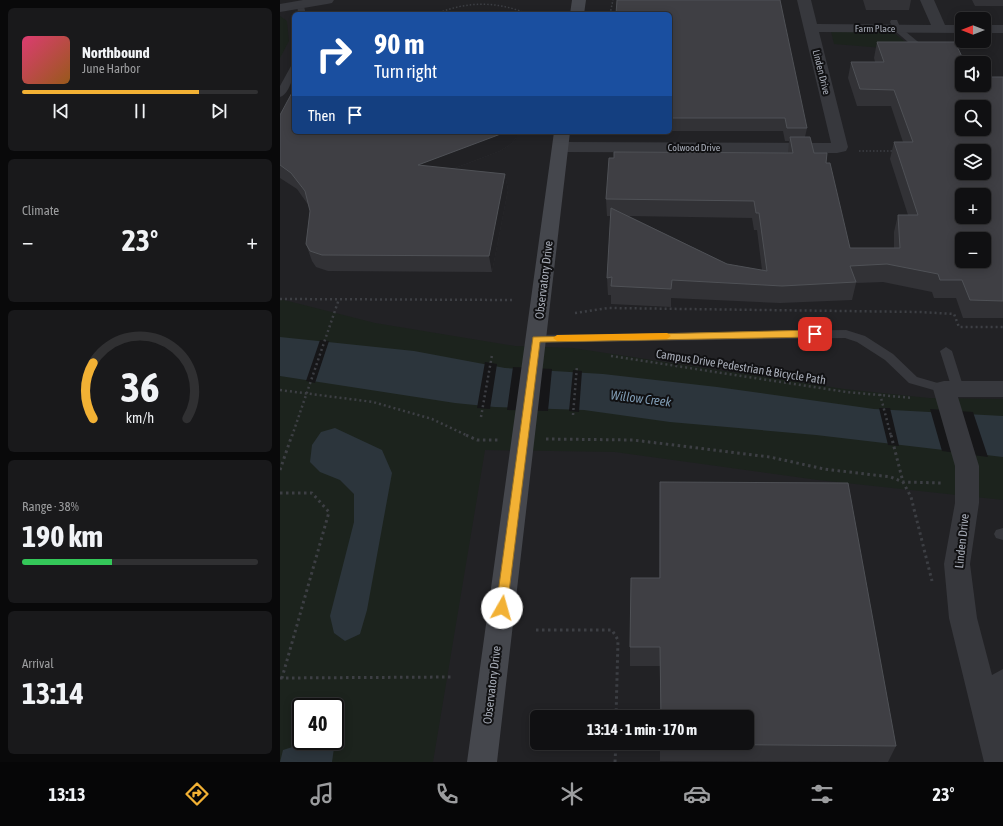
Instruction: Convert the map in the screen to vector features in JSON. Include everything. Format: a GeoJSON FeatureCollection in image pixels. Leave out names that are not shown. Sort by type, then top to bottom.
{"type":"FeatureCollection","features":[{"type":"Feature","properties":{"kind":"street"},"geometry":{"type":"LineString","coordinates":[[280,8],[301,10],[327,0]]}},
{"type":"Feature","properties":{"kind":"street"},"geometry":{"type":"LineString","coordinates":[[577,12],[579,0]]}},
{"type":"Feature","properties":{"kind":"street","name":"Linden Drive"},"geometry":{"type":"LineString","coordinates":[[804,0],[834,146]]}},
{"type":"Feature","properties":{"kind":"street"},"geometry":{"type":"LineString","coordinates":[[927,0],[940,29]]}},
{"type":"Feature","properties":{"kind":"street","name":"Farm Place"},"geometry":{"type":"LineString","coordinates":[[810,28],[848,25],[896,25],[955,29]]}},
{"type":"Feature","properties":{"kind":"street"},"geometry":{"type":"LineString","coordinates":[[991,29],[1003,29]]}},
{"type":"Feature","properties":{"kind":"street","name":"Colwood Drive"},"geometry":{"type":"LineString","coordinates":[[561,140],[834,146]]}},
{"type":"Feature","properties":{"kind":"street","name":"Observatory Drive"},"geometry":{"type":"LineString","coordinates":[[482,762],[561,140]]}},
{"type":"Feature","properties":{"kind":"street"},"geometry":{"type":"LineString","coordinates":[[951,395],[1003,389]]}},
{"type":"Feature","properties":{"kind":"street","name":"Linden Drive"},"geometry":{"type":"LineString","coordinates":[[951,395],[966,460],[966,503],[957,564],[963,618],[994,701],[998,762]]}},
{"type":"Feature","properties":{"kind":"lane"},"geometry":{"type":"LineString","coordinates":[[896,25],[928,54]]}},
{"type":"Feature","properties":{"kind":"lane"},"geometry":{"type":"LineString","coordinates":[[280,94],[292,72]]}},
{"type":"Feature","properties":{"kind":"lane"},"geometry":{"type":"LineString","coordinates":[[536,339],[846,334],[862,339],[889,357],[913,380],[951,395],[946,351]]}},
{"type":"Feature","properties":{"kind":"path"},"geometry":{"type":"LineString","coordinates":[[611,12],[613,0]]}},
{"type":"Feature","properties":{"kind":"path"},"geometry":{"type":"LineString","coordinates":[[440,12],[458,4],[485,1],[504,5],[523,12]]}},
{"type":"Feature","properties":{"kind":"path"},"geometry":{"type":"LineString","coordinates":[[858,151],[899,151]]}},
{"type":"Feature","properties":{"kind":"path"},"geometry":{"type":"LineString","coordinates":[[280,299],[515,300]]}},
{"type":"Feature","properties":{"kind":"path"},"geometry":{"type":"LineString","coordinates":[[280,470],[339,299]]}},
{"type":"Feature","properties":{"kind":"path"},"geometry":{"type":"LineString","coordinates":[[575,313],[608,308],[920,312],[954,314],[959,327],[1003,327]]}},
{"type":"Feature","properties":{"kind":"path","name":"Campus Drive Pedestrian & Bicycle Path"},"geometry":{"type":"LineString","coordinates":[[604,354],[846,392],[902,397]]}},
{"type":"Feature","properties":{"kind":"path"},"geometry":{"type":"LineString","coordinates":[[481,417],[492,355]]}},
{"type":"Feature","properties":{"kind":"path"},"geometry":{"type":"LineString","coordinates":[[573,415],[577,366]]}},
{"type":"Feature","properties":{"kind":"path"},"geometry":{"type":"LineString","coordinates":[[280,390],[373,402],[397,407],[432,419],[477,440],[633,440],[770,457],[824,469],[886,476],[903,482],[951,484]]}},
{"type":"Feature","properties":{"kind":"path"},"geometry":{"type":"LineString","coordinates":[[880,394],[883,399],[903,482]]}},
{"type":"Feature","properties":{"kind":"path"},"geometry":{"type":"LineString","coordinates":[[280,493],[312,493],[329,512],[281,678],[454,677]]}},
{"type":"Feature","properties":{"kind":"path"},"geometry":{"type":"LineString","coordinates":[[536,630],[612,630],[618,640],[616,710]]}},
{"type":"Feature","properties":{"kind":"path"},"geometry":{"type":"LineString","coordinates":[[615,762],[616,750]]}},
{"type":"Feature","properties":{"kind":"shaded area"},"geometry":{"type":"Polygon","coordinates":[[[280,0],[1003,0],[1003,762],[280,762],[280,0]]]}},
{"type":"Feature","properties":{"kind":"shaded area"},"geometry":{"type":"Polygon","coordinates":[[[280,16],[287,21],[289,41],[280,58],[280,16]]]}},
{"type":"Feature","properties":{"kind":"shaded area"},"geometry":{"type":"Polygon","coordinates":[[[831,31],[889,31],[894,33],[913,48],[909,50],[834,44],[831,31]]]}},
{"type":"Feature","properties":{"kind":"shaded area"},"geometry":{"type":"Polygon","coordinates":[[[280,299],[375,323],[515,346],[573,348],[844,389],[929,398],[1003,399],[1003,500],[818,480],[615,452],[485,450],[433,762],[280,762],[280,299]]]}},
{"type":"Feature","properties":{"kind":"water","name":"Willow Creek"},"geometry":{"type":"Polygon","coordinates":[[[280,337],[414,351],[505,368],[603,374],[717,387],[874,409],[1003,416],[1003,457],[816,435],[670,422],[584,410],[495,407],[455,403],[280,376],[280,337]]]}},
{"type":"Feature","properties":{"kind":"water"},"geometry":{"type":"Polygon","coordinates":[[[335,428],[382,450],[392,473],[367,610],[360,634],[345,641],[334,633],[330,616],[354,522],[354,494],[340,480],[320,472],[310,462],[312,445],[321,432],[335,428]]]}},
{"type":"Feature","properties":{"kind":"water"},"geometry":{"type":"Polygon","coordinates":[[[292,747],[292,750],[334,750],[332,762],[280,762],[283,750],[292,747]]]}},
{"type":"Feature","properties":{"kind":"pier"},"geometry":{"type":"Polygon","coordinates":[[[320,340],[329,341],[315,383],[306,381],[320,340]]]}},
{"type":"Feature","properties":{"kind":"pier"},"geometry":{"type":"Polygon","coordinates":[[[485,362],[497,364],[490,409],[477,408],[485,362]]]}},
{"type":"Feature","properties":{"kind":"pier"},"geometry":{"type":"Polygon","coordinates":[[[513,367],[552,369],[548,411],[507,410],[513,367]]]}},
{"type":"Feature","properties":{"kind":"pier"},"geometry":{"type":"Polygon","coordinates":[[[573,370],[582,371],[579,412],[569,411],[573,370]]]}},
{"type":"Feature","properties":{"kind":"pier"},"geometry":{"type":"Polygon","coordinates":[[[879,408],[890,408],[899,446],[888,445],[879,408]]]}},
{"type":"Feature","properties":{"kind":"pier"},"geometry":{"type":"Polygon","coordinates":[[[930,409],[973,412],[988,457],[942,451],[930,409]]]}},
{"type":"Feature","properties":{"kind":"building"},"geometry":{"type":"Polygon","coordinates":[[[617,0],[780,0],[807,128],[787,128],[785,118],[672,118],[672,12],[616,12],[617,0]]]}},
{"type":"Feature","properties":{"kind":"building"},"geometry":{"type":"Polygon","coordinates":[[[877,42],[955,42],[955,48],[958,48],[962,56],[955,56],[955,92],[991,92],[991,77],[1003,77],[1003,301],[970,300],[962,280],[940,280],[938,274],[887,264],[850,266],[856,282],[782,286],[672,280],[671,289],[611,286],[612,277],[607,278],[611,208],[727,264],[767,271],[759,213],[756,213],[754,201],[606,199],[609,158],[614,158],[614,152],[793,153],[790,137],[810,137],[814,153],[827,153],[826,163],[830,163],[850,248],[900,248],[898,215],[918,215],[894,142],[913,142],[894,90],[860,89],[851,62],[884,62],[877,42]]]}},
{"type":"Feature","properties":{"kind":"building"},"geometry":{"type":"Polygon","coordinates":[[[292,93],[292,134],[500,134],[418,165],[505,174],[489,256],[322,255],[310,251],[306,244],[310,211],[305,191],[291,173],[280,165],[280,115],[292,93]]]}},
{"type":"Feature","properties":{"kind":"building"},"geometry":{"type":"Polygon","coordinates":[[[660,482],[848,483],[896,746],[754,745],[754,710],[661,710],[660,647],[630,647],[631,578],[660,578],[660,482]]]}},
{"type":"Feature","properties":{"kind":"slow traffic"},"geometry":{"type":"LineString","coordinates":[[557,338],[667,336]]}},
{"type":"Feature","properties":{"kind":"route"},"geometry":{"type":"LineString","coordinates":[[502,608],[536,339],[815,334]]}}]}
